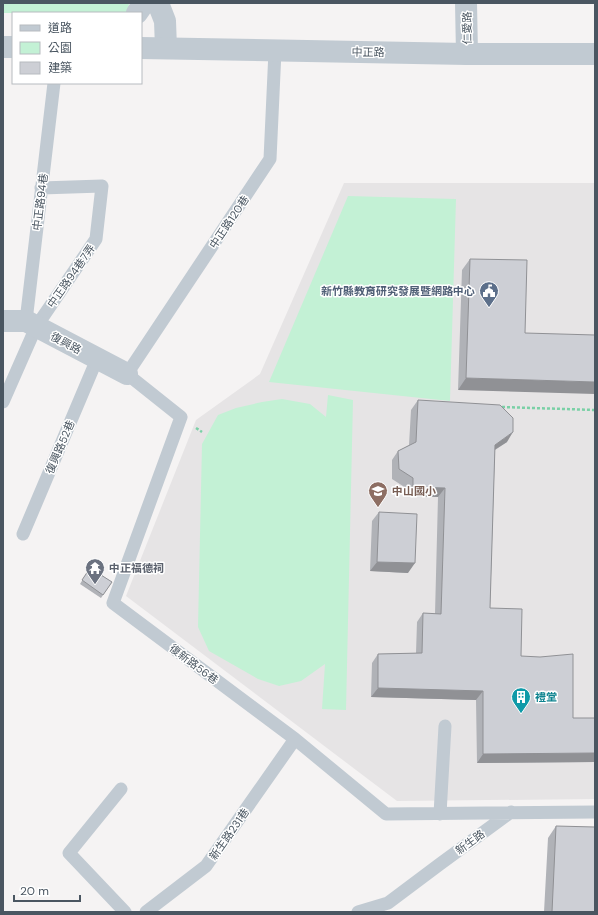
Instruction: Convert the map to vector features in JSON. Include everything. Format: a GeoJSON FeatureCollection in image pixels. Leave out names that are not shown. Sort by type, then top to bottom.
{"type":"FeatureCollection","features":[{"type":"Feature","properties":{"kind":"street"},"geometry":{"type":"LineString","coordinates":[[138,12],[144,3]]}},
{"type":"Feature","properties":{"kind":"street"},"geometry":{"type":"LineString","coordinates":[[158,3],[165,21],[166,48]]}},
{"type":"Feature","properties":{"kind":"street","name":"仁愛路"},"geometry":{"type":"LineString","coordinates":[[466,3],[467,54]]}},
{"type":"Feature","properties":{"kind":"street","name":"中正路"},"geometry":{"type":"LineString","coordinates":[[142,48],[467,54],[595,54]]}},
{"type":"Feature","properties":{"kind":"street","name":"復興路"},"geometry":{"type":"LineString","coordinates":[[3,321],[31,324],[127,374]]}},
{"type":"Feature","properties":{"kind":"lane","name":"中正路120巷"},"geometry":{"type":"LineString","coordinates":[[127,374],[270,159],[275,51]]}},
{"type":"Feature","properties":{"kind":"lane","name":"中正路94巷"},"geometry":{"type":"LineString","coordinates":[[31,324],[41,188],[54,84]]}},
{"type":"Feature","properties":{"kind":"lane","name":"中正路94巷7弄"},"geometry":{"type":"LineString","coordinates":[[31,324],[96,240],[102,186],[41,188]]}},
{"type":"Feature","properties":{"kind":"lane"},"geometry":{"type":"LineString","coordinates":[[3,402],[31,324]]}},
{"type":"Feature","properties":{"kind":"lane","name":"復興路52巷"},"geometry":{"type":"LineString","coordinates":[[23,534],[97,359]]}},
{"type":"Feature","properties":{"kind":"lane","name":"復新路56巷"},"geometry":{"type":"LineString","coordinates":[[127,374],[182,417],[113,603],[295,739],[386,814],[511,812]]}},
{"type":"Feature","properties":{"kind":"lane"},"geometry":{"type":"LineString","coordinates":[[440,814],[445,726]]}},
{"type":"Feature","properties":{"kind":"lane","name":"新生路231巷"},"geometry":{"type":"LineString","coordinates":[[146,912],[206,866],[295,739]]}},
{"type":"Feature","properties":{"kind":"lane"},"geometry":{"type":"LineString","coordinates":[[121,789],[69,853],[125,912]]}},
{"type":"Feature","properties":{"kind":"lane"},"geometry":{"type":"LineString","coordinates":[[511,812],[595,812]]}},
{"type":"Feature","properties":{"kind":"lane","name":"新生路"},"geometry":{"type":"LineString","coordinates":[[358,912],[388,903],[511,812]]}},
{"type":"Feature","properties":{"kind":"path"},"geometry":{"type":"LineString","coordinates":[[502,407],[595,410]]}},
{"type":"Feature","properties":{"kind":"shaded area","name":"中山國小"},"geometry":{"type":"Polygon","coordinates":[[[344,183],[595,183],[595,799],[397,801],[126,596],[196,420],[260,374],[344,183]]]}},
{"type":"Feature","properties":{"kind":"green space"},"geometry":{"type":"Polygon","coordinates":[[[3,3],[129,3],[128,12],[3,13],[3,3]]]}},
{"type":"Feature","properties":{"kind":"green space"},"geometry":{"type":"Polygon","coordinates":[[[348,196],[456,199],[450,401],[269,382],[348,196]]]}},
{"type":"Feature","properties":{"kind":"green space"},"geometry":{"type":"Polygon","coordinates":[[[328,395],[353,400],[346,710],[322,709],[325,664],[301,681],[279,686],[258,679],[209,651],[198,627],[202,444],[218,415],[236,408],[282,399],[310,404],[326,417],[328,395]]]}},
{"type":"Feature","properties":{"kind":"building","name":"新竹縣教育研究發展暨網路中心"},"geometry":{"type":"Polygon","coordinates":[[[470,259],[527,260],[525,333],[595,335],[595,382],[466,378],[470,259]]]}},
{"type":"Feature","properties":{"kind":"building"},"geometry":{"type":"Polygon","coordinates":[[[418,400],[500,405],[513,418],[513,432],[495,445],[490,608],[522,609],[521,656],[540,657],[573,654],[573,718],[595,718],[595,753],[483,754],[483,691],[378,688],[378,654],[422,653],[423,613],[441,614],[445,488],[413,487],[413,478],[399,469],[398,451],[416,442],[418,400]]]}},
{"type":"Feature","properties":{"kind":"building"},"geometry":{"type":"Polygon","coordinates":[[[379,512],[417,514],[415,563],[377,562],[379,512]]]}},
{"type":"Feature","properties":{"kind":"building","name":"中正福德祠"},"geometry":{"type":"Polygon","coordinates":[[[90,568],[112,582],[103,595],[82,580],[90,568]]]}},
{"type":"Feature","properties":{"kind":"building"},"geometry":{"type":"Polygon","coordinates":[[[556,826],[595,827],[595,912],[552,912],[556,826]]]}},
{"type":"Feature","properties":{"kind":"place","name":"新竹縣教育研究發展暨網路中心"},"geometry":{"type":"Point","coordinates":[489,308]}},
{"type":"Feature","properties":{"kind":"place","name":"中山國小"},"geometry":{"type":"Point","coordinates":[378,508]}},
{"type":"Feature","properties":{"kind":"place","name":"中正福德祠"},"geometry":{"type":"Point","coordinates":[95,585]}},
{"type":"Feature","properties":{"kind":"place","name":"禮堂"},"geometry":{"type":"Point","coordinates":[521,714]}}]}
